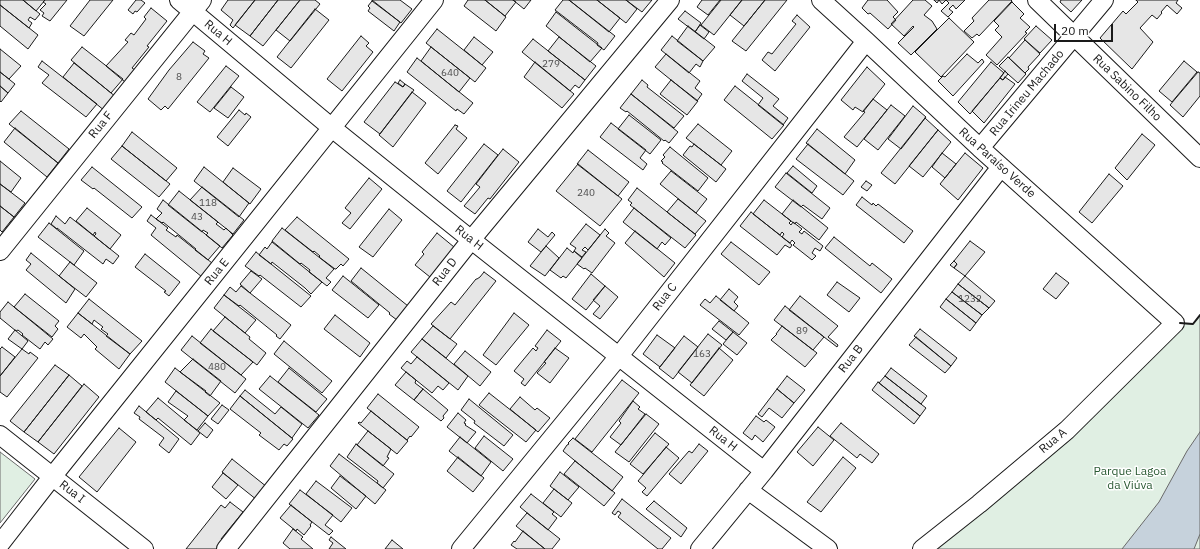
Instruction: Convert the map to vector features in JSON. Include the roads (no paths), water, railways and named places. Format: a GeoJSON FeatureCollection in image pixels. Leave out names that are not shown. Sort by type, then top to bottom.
{"type":"FeatureCollection","features":[{"type":"Feature","properties":{"kind":"street","name":"Rua H"},"geometry":{"type":"LineString","coordinates":[[178,0],[197,6],[332,128],[471,240],[764,470]]}},
{"type":"Feature","properties":{"kind":"street","name":"Rua E"},"geometry":{"type":"LineString","coordinates":[[0,544],[434,0]]}},
{"type":"Feature","properties":{"kind":"street","name":"Rua D"},"geometry":{"type":"LineString","coordinates":[[226,549],[471,240],[670,0]]}},
{"type":"Feature","properties":{"kind":"street","name":"Rua Paraíso Verde"},"geometry":{"type":"LineString","coordinates":[[821,0],[980,148],[1175,323]]}},
{"type":"Feature","properties":{"kind":"street","name":"Rua Sabino Filho"},"geometry":{"type":"LineString","coordinates":[[1037,0],[1200,158]]}},
{"type":"Feature","properties":{"kind":"street","name":"Rua Irineu Machado"},"geometry":{"type":"LineString","coordinates":[[980,148],[1104,0]]}},
{"type":"Feature","properties":{"kind":"street","name":"Rua F"},"geometry":{"type":"LineString","coordinates":[[0,250],[197,6]]}},
{"type":"Feature","properties":{"kind":"street","name":"Rua C"},"geometry":{"type":"LineString","coordinates":[[461,549],[619,356],[866,41]]}},
{"type":"Feature","properties":{"kind":"street","name":"Rua B"},"geometry":{"type":"LineString","coordinates":[[700,549],[764,470],[1001,167]]}},
{"type":"Feature","properties":{"kind":"street","name":"Rua A"},"geometry":{"type":"LineString","coordinates":[[922,549],[979,504],[1067,430],[1175,323]]}},
{"type":"Feature","properties":{"kind":"street","name":"Rua I"},"geometry":{"type":"LineString","coordinates":[[0,435],[144,549]]}},
{"type":"Feature","properties":{"kind":"street"},"geometry":{"type":"LineString","coordinates":[[748,490],[828,549]]}},
{"type":"Feature","properties":{"kind":"park label","name":"Parque Lagoa da Viúva"},"geometry":{"type":"Point","coordinates":[1130,479]}}]}
